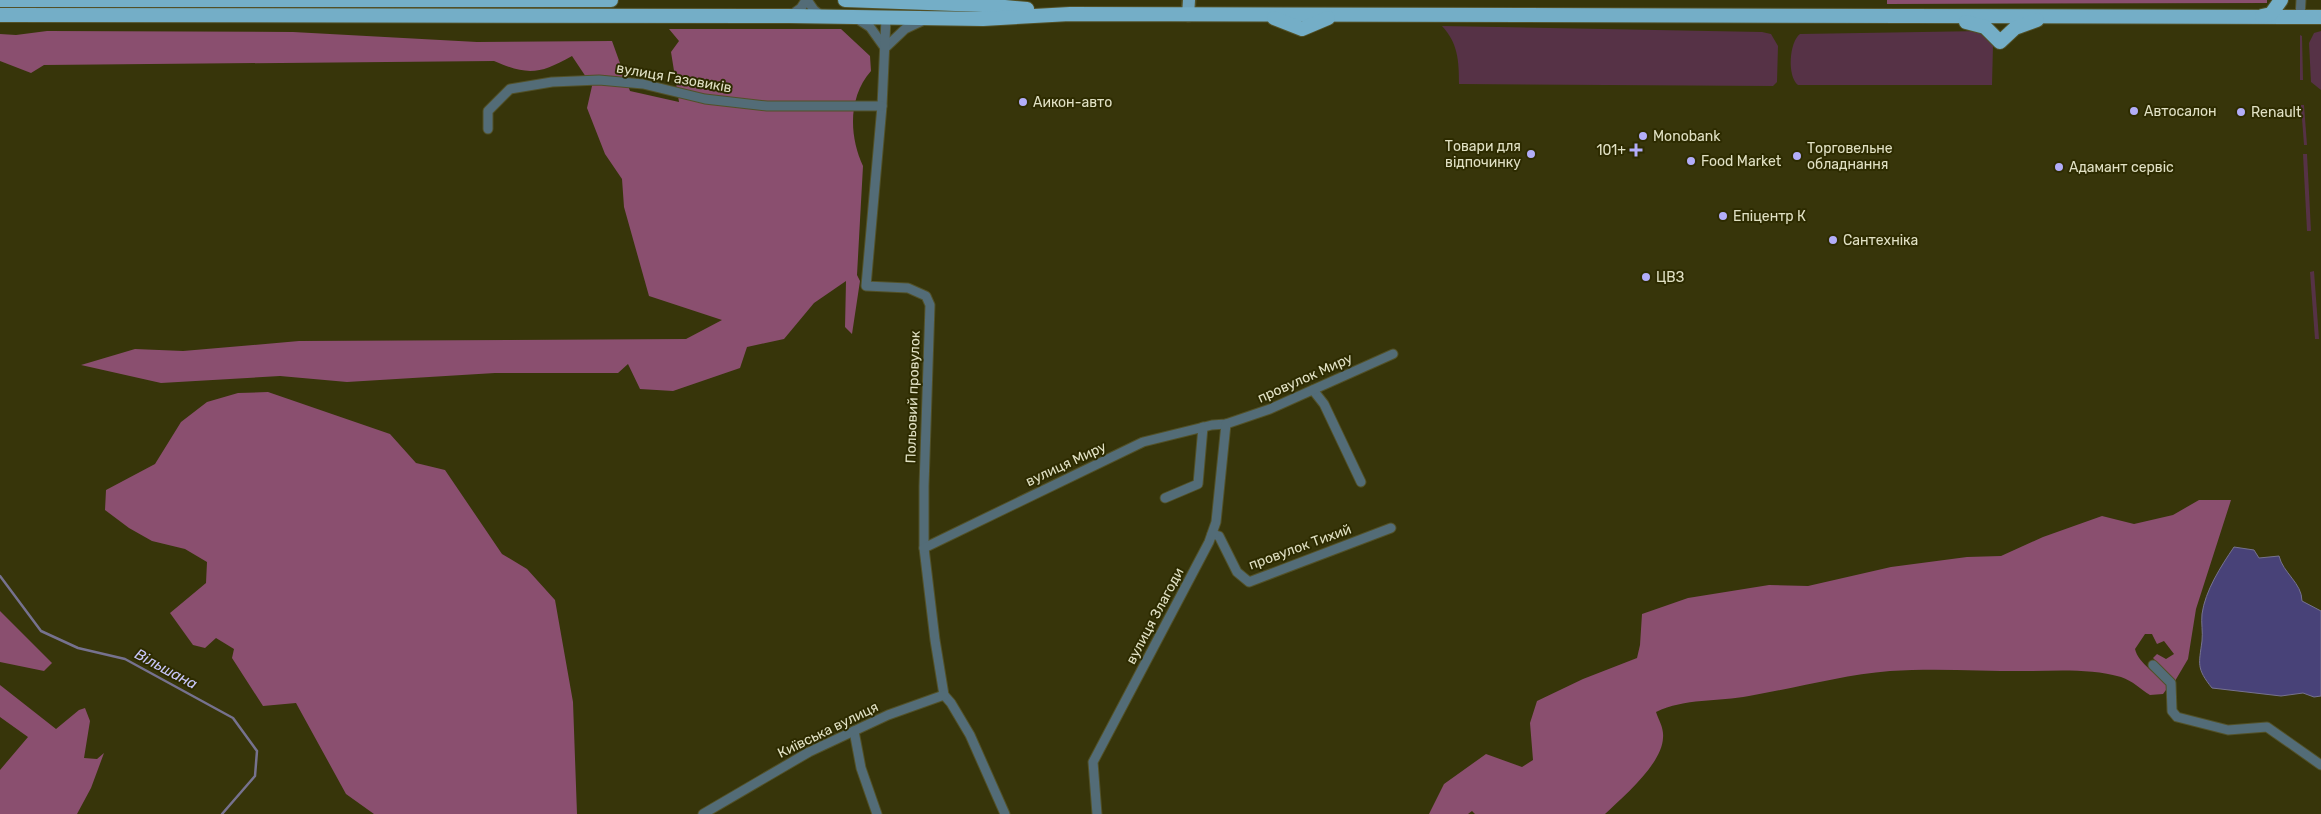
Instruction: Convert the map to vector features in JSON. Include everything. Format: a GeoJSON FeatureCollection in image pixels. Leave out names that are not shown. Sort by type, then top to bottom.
{"type":"FeatureCollection","features":[{"type":"Feature","properties":{"kind":"highway"},"geometry":{"type":"LineString","coordinates":[[0,0],[610,0]]}},
{"type":"Feature","properties":{"kind":"highway"},"geometry":{"type":"LineString","coordinates":[[845,0],[984,5],[1070,14]]}},
{"type":"Feature","properties":{"kind":"highway"},"geometry":{"type":"LineString","coordinates":[[2260,17],[2271,14],[2281,0]]}},
{"type":"Feature","properties":{"kind":"highway"},"geometry":{"type":"LineString","coordinates":[[0,16],[824,16],[983,19],[1070,14],[1188,14],[1258,15],[1275,18],[1302,29],[1324,19],[1344,15],[2321,17]]}},
{"type":"Feature","properties":{"kind":"highway"},"geometry":{"type":"LineString","coordinates":[[1932,16],[1985,27],[2000,42],[2015,28],[2045,16]]}},
{"type":"Feature","properties":{"kind":"main road"},"geometry":{"type":"LineString","coordinates":[[1188,0],[1188,14]]}},
{"type":"Feature","properties":{"kind":"street"},"geometry":{"type":"LineString","coordinates":[[789,16],[801,8],[807,0],[814,10],[824,16]]}},
{"type":"Feature","properties":{"kind":"street"},"geometry":{"type":"LineString","coordinates":[[2300,0],[2300,17]]}},
{"type":"Feature","properties":{"kind":"street"},"geometry":{"type":"LineString","coordinates":[[863,1],[878,8],[886,18],[923,4]]}},
{"type":"Feature","properties":{"kind":"street"},"geometry":{"type":"LineString","coordinates":[[854,17],[870,27],[885,48],[905,29],[928,18]]}},
{"type":"Feature","properties":{"kind":"street","name":"Польовий провулок"},"geometry":{"type":"LineString","coordinates":[[886,18],[882,106],[866,286],[908,288],[926,296],[930,305],[924,486],[924,548],[944,695]]}},
{"type":"Feature","properties":{"kind":"street","name":"вулиця Газовиків"},"geometry":{"type":"LineString","coordinates":[[488,129],[488,111],[510,89],[552,82],[599,80],[643,84],[705,99],[767,106],[882,106]]}},
{"type":"Feature","properties":{"kind":"street","name":"провулок Миру"},"geometry":{"type":"LineString","coordinates":[[1226,424],[1270,409],[1393,354]]}},
{"type":"Feature","properties":{"kind":"street"},"geometry":{"type":"LineString","coordinates":[[1314,390],[1324,404],[1361,482]]}},
{"type":"Feature","properties":{"kind":"street","name":"вулиця Миру"},"geometry":{"type":"LineString","coordinates":[[924,548],[1143,442],[1203,427],[1226,424]]}},
{"type":"Feature","properties":{"kind":"street","name":"вулиця Злагоди"},"geometry":{"type":"LineString","coordinates":[[1097,814],[1093,762],[1212,534],[1216,522],[1226,424]]}},
{"type":"Feature","properties":{"kind":"street"},"geometry":{"type":"LineString","coordinates":[[1165,498],[1198,484],[1203,427]]}},
{"type":"Feature","properties":{"kind":"street","name":"провулок Тихий"},"geometry":{"type":"LineString","coordinates":[[1212,534],[1219,536],[1237,572],[1249,582],[1391,528]]}},
{"type":"Feature","properties":{"kind":"street"},"geometry":{"type":"LineString","coordinates":[[2153,665],[2171,683],[2172,711],[2177,716],[2228,730],[2268,727],[2321,765]]}},
{"type":"Feature","properties":{"kind":"street"},"geometry":{"type":"LineString","coordinates":[[944,695],[951,703],[986,767],[1005,814]]}},
{"type":"Feature","properties":{"kind":"street","name":"Київська вулиця"},"geometry":{"type":"LineString","coordinates":[[703,814],[809,752],[888,715],[944,695]]}},
{"type":"Feature","properties":{"kind":"street"},"geometry":{"type":"LineString","coordinates":[[854,731],[861,768],[877,814]]}},
{"type":"Feature","properties":{"kind":"shaded area"},"geometry":{"type":"Polygon","coordinates":[[[1887,0],[2267,0],[2267,3],[1887,4],[1887,0]]]}},
{"type":"Feature","properties":{"kind":"shaded area"},"geometry":{"type":"Polygon","coordinates":[[[1442,26],[1762,32],[1771,34],[1778,46],[1777,82],[1773,86],[1459,84],[1459,68],[1454,46],[1442,26]]]}},
{"type":"Feature","properties":{"kind":"shaded area"},"geometry":{"type":"Polygon","coordinates":[[[669,29],[841,29],[870,56],[871,71],[863,81],[858,93],[853,117],[855,142],[863,166],[857,275],[860,281],[852,334],[845,327],[846,281],[814,303],[784,339],[747,347],[740,368],[673,391],[640,389],[628,364],[618,373],[495,373],[347,382],[280,376],[161,383],[81,365],[135,349],[183,351],[299,341],[686,339],[722,320],[649,296],[624,207],[622,179],[605,154],[587,108],[592,86],[572,56],[551,66],[534,71],[516,69],[494,61],[44,65],[31,73],[0,61],[0,34],[16,35],[47,31],[293,32],[477,42],[612,41],[630,91],[679,102],[671,52],[679,41],[669,29]]]}},
{"type":"Feature","properties":{"kind":"shaded area"},"geometry":{"type":"Polygon","coordinates":[[[1982,31],[1991,39],[1993,45],[1992,85],[1798,85],[1792,75],[1792,52],[1796,38],[1800,34],[1982,31]]]}},
{"type":"Feature","properties":{"kind":"shaded area"},"geometry":{"type":"Polygon","coordinates":[[[2321,31],[2321,90],[2311,82],[2309,43],[2314,33],[2321,31]]]}},
{"type":"Feature","properties":{"kind":"shaded area"},"geometry":{"type":"Polygon","coordinates":[[[2300,35],[2302,36],[2303,80],[2300,80],[2300,35]]]}},
{"type":"Feature","properties":{"kind":"shaded area"},"geometry":{"type":"Polygon","coordinates":[[[2301,105],[2304,105],[2307,145],[2304,145],[2301,105]]]}},
{"type":"Feature","properties":{"kind":"shaded area"},"geometry":{"type":"Polygon","coordinates":[[[2303,154],[2307,154],[2311,231],[2307,231],[2303,154]]]}},
{"type":"Feature","properties":{"kind":"shaded area"},"geometry":{"type":"Polygon","coordinates":[[[2314,271],[2319,339],[2315,339],[2310,272],[2314,271]]]}},
{"type":"Feature","properties":{"kind":"shaded area"},"geometry":{"type":"Polygon","coordinates":[[[268,392],[390,434],[416,463],[445,470],[502,554],[527,569],[555,600],[573,702],[577,814],[374,814],[346,794],[296,703],[263,706],[232,658],[234,649],[216,638],[205,648],[193,645],[170,613],[206,583],[207,562],[185,549],[152,541],[129,528],[105,510],[106,490],[155,464],[181,422],[207,402],[238,393],[268,392]]]}},
{"type":"Feature","properties":{"kind":"shaded area"},"geometry":{"type":"Polygon","coordinates":[[[2199,500],[2231,500],[2196,609],[2188,659],[2175,681],[2153,658],[2157,654],[2166,659],[2174,654],[2164,641],[2157,644],[2152,634],[2145,634],[2135,649],[2144,664],[2169,686],[2163,694],[2150,695],[2121,677],[2085,671],[1923,670],[1854,675],[1737,698],[1678,704],[1656,712],[1662,728],[1663,738],[1656,758],[1631,789],[1605,814],[1475,814],[1472,811],[1468,814],[1429,814],[1444,784],[1486,754],[1522,767],[1533,760],[1530,723],[1537,701],[1583,679],[1637,658],[1640,645],[1642,614],[1688,598],[1769,585],[1808,586],[1891,567],[1967,557],[2001,556],[2043,537],[2102,516],[2134,524],[2173,515],[2199,500]]]}},
{"type":"Feature","properties":{"kind":"shaded area"},"geometry":{"type":"Polygon","coordinates":[[[2234,547],[2254,550],[2259,558],[2279,556],[2284,568],[2296,583],[2302,601],[2321,611],[2321,696],[2314,697],[2303,693],[2281,696],[2212,688],[2203,675],[2200,661],[2202,614],[2206,596],[2234,547]]]}},
{"type":"Feature","properties":{"kind":"shaded area"},"geometry":{"type":"Polygon","coordinates":[[[0,611],[52,663],[44,671],[0,662],[0,611]]]}},
{"type":"Feature","properties":{"kind":"shaded area"},"geometry":{"type":"Polygon","coordinates":[[[0,685],[56,729],[79,710],[85,708],[90,721],[84,758],[97,759],[104,753],[91,788],[77,814],[0,814],[0,770],[28,737],[0,717],[0,685]]]}},
{"type":"Feature","properties":{"kind":"waterway","name":"Вільшана"},"geometry":{"type":"LineString","coordinates":[[0,576],[41,631],[78,648],[125,659],[233,718],[257,751],[255,776],[222,814]]}},
{"type":"Feature","properties":{"kind":"place","name":"Аикон-авто"},"geometry":{"type":"Point","coordinates":[1023,102]}},
{"type":"Feature","properties":{"kind":"place","name":"Автосалон"},"geometry":{"type":"Point","coordinates":[2134,111]}},
{"type":"Feature","properties":{"kind":"place","name":"Renault"},"geometry":{"type":"Point","coordinates":[2241,112]}},
{"type":"Feature","properties":{"kind":"place","name":"Monobank"},"geometry":{"type":"Point","coordinates":[1643,136]}},
{"type":"Feature","properties":{"kind":"place","name":"101+"},"geometry":{"type":"Point","coordinates":[1636,150]}},
{"type":"Feature","properties":{"kind":"place","name":"Товари для відпочинку"},"geometry":{"type":"Point","coordinates":[1531,154]}},
{"type":"Feature","properties":{"kind":"place","name":"Торговельне обладнання"},"geometry":{"type":"Point","coordinates":[1797,156]}},
{"type":"Feature","properties":{"kind":"place","name":"Food Market"},"geometry":{"type":"Point","coordinates":[1691,161]}},
{"type":"Feature","properties":{"kind":"place","name":"Адамант сервіс"},"geometry":{"type":"Point","coordinates":[2059,167]}},
{"type":"Feature","properties":{"kind":"place","name":"Епіцентр К"},"geometry":{"type":"Point","coordinates":[1723,216]}},
{"type":"Feature","properties":{"kind":"place","name":"Сантехніка"},"geometry":{"type":"Point","coordinates":[1833,240]}},
{"type":"Feature","properties":{"kind":"place","name":"ЦВЗ"},"geometry":{"type":"Point","coordinates":[1646,277]}}]}
